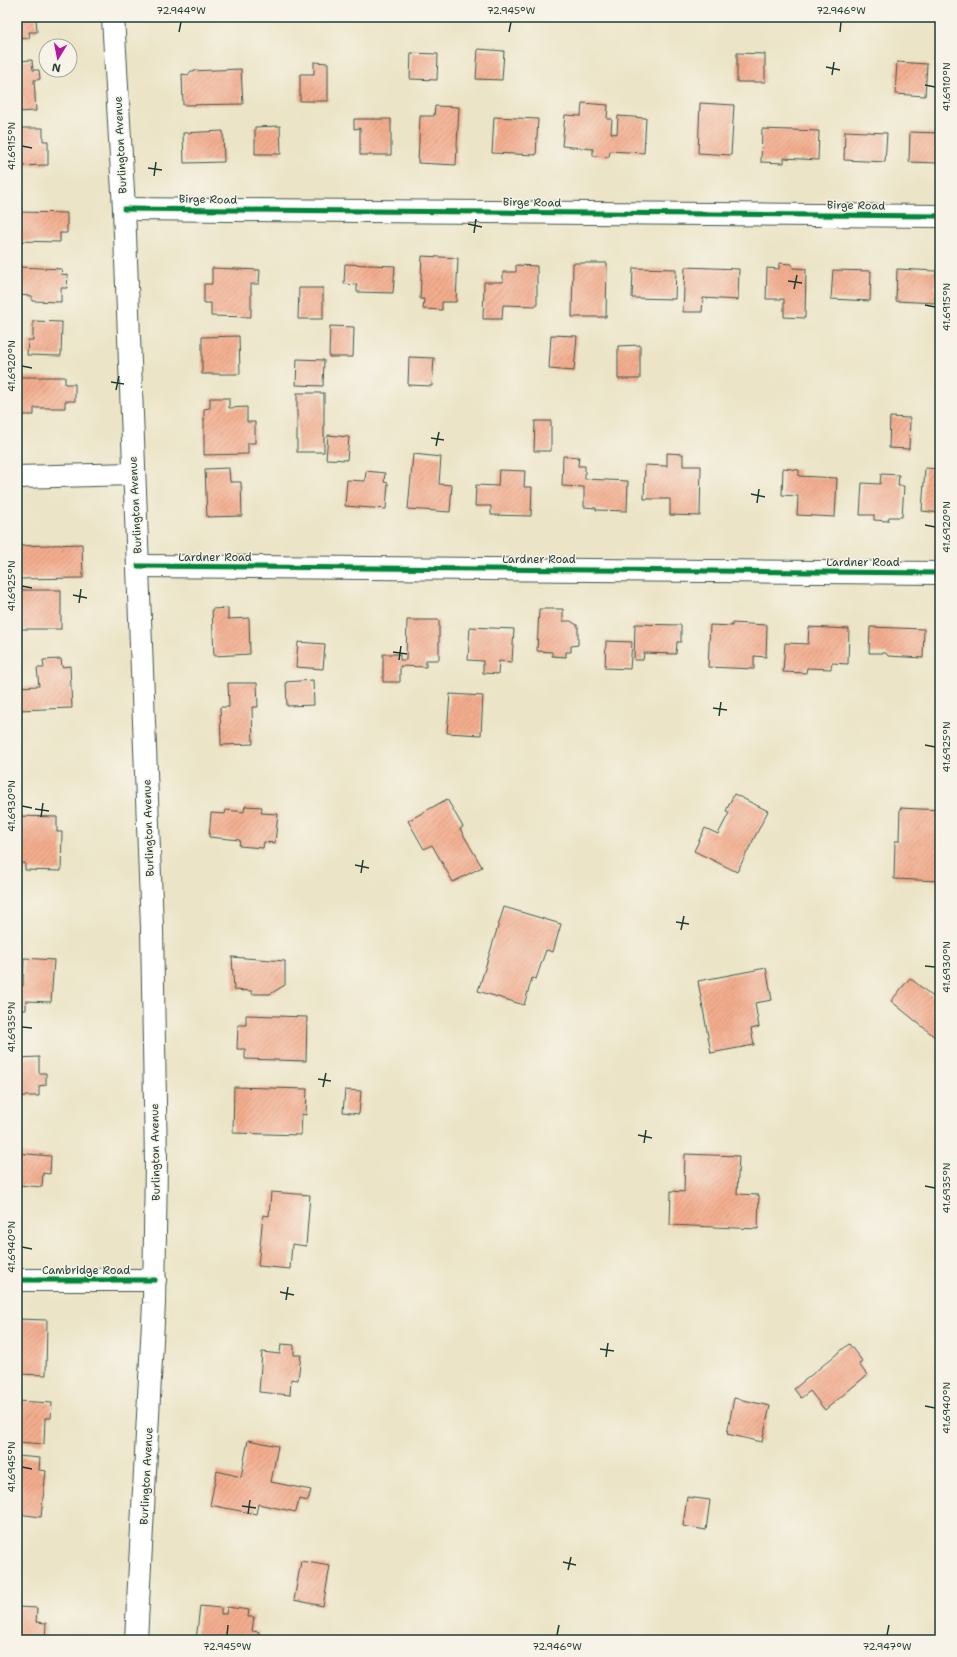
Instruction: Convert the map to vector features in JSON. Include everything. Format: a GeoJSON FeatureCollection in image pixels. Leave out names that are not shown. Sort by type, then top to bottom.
{"type":"FeatureCollection","features":[{"type":"Feature","properties":{"kind":"street","name":"Burlington Avenue"},"geometry":{"type":"LineString","coordinates":[[113,17],[124,209],[133,474],[152,927],[156,1162],[155,1280],[136,1640]]}},
{"type":"Feature","properties":{"kind":"street","name":"Birge Road"},"geometry":{"type":"LineString","coordinates":[[124,209],[940,216]]}},
{"type":"Feature","properties":{"kind":"street"},"geometry":{"type":"LineString","coordinates":[[17,477],[133,474]]}},
{"type":"Feature","properties":{"kind":"street","name":"Lardner Road"},"geometry":{"type":"LineString","coordinates":[[138,566],[940,573]]}},
{"type":"Feature","properties":{"kind":"street","name":"Cambridge Road"},"geometry":{"type":"LineString","coordinates":[[17,1280],[155,1280]]}},
{"type":"Feature","properties":{"kind":"building"},"geometry":{"type":"Polygon","coordinates":[[[17,17],[36,17],[37,32],[29,32],[30,38],[17,39],[17,17]]]}},
{"type":"Feature","properties":{"kind":"building"},"geometry":{"type":"Polygon","coordinates":[[[478,49],[504,51],[502,80],[476,79],[478,49]]]}},
{"type":"Feature","properties":{"kind":"building"},"geometry":{"type":"Polygon","coordinates":[[[411,53],[438,54],[437,80],[410,79],[411,53]]]}},
{"type":"Feature","properties":{"kind":"building"},"geometry":{"type":"Polygon","coordinates":[[[737,53],[765,54],[765,82],[737,82],[737,53]]]}},
{"type":"Feature","properties":{"kind":"building"},"geometry":{"type":"Polygon","coordinates":[[[32,60],[33,70],[38,70],[38,78],[40,79],[34,80],[36,111],[17,112],[17,61],[32,60]]]}},
{"type":"Feature","properties":{"kind":"building"},"geometry":{"type":"Polygon","coordinates":[[[314,62],[328,63],[328,101],[300,101],[300,74],[314,74],[314,62]]]}},
{"type":"Feature","properties":{"kind":"building"},"geometry":{"type":"Polygon","coordinates":[[[897,62],[927,64],[925,96],[895,94],[897,62]]]}},
{"type":"Feature","properties":{"kind":"building"},"geometry":{"type":"Polygon","coordinates":[[[241,69],[243,104],[183,105],[182,74],[188,75],[191,71],[241,69]]]}},
{"type":"Feature","properties":{"kind":"building"},"geometry":{"type":"Polygon","coordinates":[[[582,103],[608,105],[607,119],[612,119],[611,133],[617,134],[618,116],[646,118],[644,153],[610,151],[609,157],[593,156],[593,149],[562,146],[565,115],[581,116],[582,103]]]}},
{"type":"Feature","properties":{"kind":"building"},"geometry":{"type":"Polygon","coordinates":[[[700,103],[734,105],[731,155],[698,153],[700,103]]]}},
{"type":"Feature","properties":{"kind":"building"},"geometry":{"type":"Polygon","coordinates":[[[435,106],[459,107],[456,165],[418,163],[420,116],[434,116],[435,106]]]}},
{"type":"Feature","properties":{"kind":"building"},"geometry":{"type":"Polygon","coordinates":[[[494,117],[538,119],[536,155],[492,153],[494,117]]]}},
{"type":"Feature","properties":{"kind":"building"},"geometry":{"type":"Polygon","coordinates":[[[354,119],[391,119],[391,155],[360,155],[360,128],[354,129],[354,119]]]}},
{"type":"Feature","properties":{"kind":"building"},"geometry":{"type":"Polygon","coordinates":[[[280,126],[281,154],[255,154],[255,127],[280,126]]]}},
{"type":"Feature","properties":{"kind":"building"},"geometry":{"type":"Polygon","coordinates":[[[17,128],[43,128],[43,141],[48,141],[48,165],[17,166],[17,128]]]}},
{"type":"Feature","properties":{"kind":"building"},"geometry":{"type":"Polygon","coordinates":[[[762,129],[819,131],[818,160],[784,158],[784,163],[761,162],[762,129]]]}},
{"type":"Feature","properties":{"kind":"building"},"geometry":{"type":"Polygon","coordinates":[[[223,131],[224,162],[184,163],[183,133],[223,131]]]}},
{"type":"Feature","properties":{"kind":"building"},"geometry":{"type":"Polygon","coordinates":[[[845,131],[887,133],[885,162],[844,160],[845,131]]]}},
{"type":"Feature","properties":{"kind":"building"},"geometry":{"type":"Polygon","coordinates":[[[910,132],[940,133],[940,163],[909,162],[910,132]]]}},
{"type":"Feature","properties":{"kind":"building"},"geometry":{"type":"Polygon","coordinates":[[[17,212],[67,213],[67,233],[60,233],[60,242],[17,241],[17,212]]]}},
{"type":"Feature","properties":{"kind":"building"},"geometry":{"type":"Polygon","coordinates":[[[422,256],[458,258],[456,302],[442,302],[442,310],[423,309],[424,299],[420,299],[422,256]]]}},
{"type":"Feature","properties":{"kind":"building"},"geometry":{"type":"Polygon","coordinates":[[[573,263],[607,263],[606,317],[572,317],[573,263]]]}},
{"type":"Feature","properties":{"kind":"building"},"geometry":{"type":"Polygon","coordinates":[[[779,263],[792,264],[793,268],[806,269],[805,318],[784,317],[784,299],[766,299],[767,268],[779,269],[779,263]]]}},
{"type":"Feature","properties":{"kind":"building"},"geometry":{"type":"Polygon","coordinates":[[[345,264],[395,266],[393,293],[357,292],[357,285],[344,284],[345,264]]]}},
{"type":"Feature","properties":{"kind":"building"},"geometry":{"type":"Polygon","coordinates":[[[516,265],[537,266],[537,306],[503,305],[502,319],[483,319],[484,282],[503,282],[503,272],[516,272],[516,265]]]}},
{"type":"Feature","properties":{"kind":"building"},"geometry":{"type":"Polygon","coordinates":[[[19,267],[62,269],[61,274],[68,275],[67,288],[61,288],[61,302],[32,301],[32,296],[17,295],[19,267]]]}},
{"type":"Feature","properties":{"kind":"building"},"geometry":{"type":"Polygon","coordinates":[[[685,267],[739,269],[738,300],[703,298],[702,312],[683,312],[685,267]]]}},
{"type":"Feature","properties":{"kind":"building"},"geometry":{"type":"Polygon","coordinates":[[[212,268],[260,270],[259,284],[251,284],[251,317],[211,316],[211,303],[204,303],[204,284],[212,284],[212,268]]]}},
{"type":"Feature","properties":{"kind":"building"},"geometry":{"type":"Polygon","coordinates":[[[633,268],[676,269],[675,299],[632,298],[633,268]]]}},
{"type":"Feature","properties":{"kind":"building"},"geometry":{"type":"Polygon","coordinates":[[[897,269],[936,271],[935,303],[896,301],[897,269]]]}},
{"type":"Feature","properties":{"kind":"building"},"geometry":{"type":"Polygon","coordinates":[[[833,270],[871,271],[870,301],[831,299],[833,270]]]}},
{"type":"Feature","properties":{"kind":"building"},"geometry":{"type":"Polygon","coordinates":[[[299,288],[323,288],[323,319],[298,319],[299,288]]]}},
{"type":"Feature","properties":{"kind":"building"},"geometry":{"type":"Polygon","coordinates":[[[33,321],[62,322],[61,356],[27,355],[28,340],[33,340],[33,321]]]}},
{"type":"Feature","properties":{"kind":"building"},"geometry":{"type":"Polygon","coordinates":[[[330,326],[354,327],[353,357],[329,357],[330,326]]]}},
{"type":"Feature","properties":{"kind":"building"},"geometry":{"type":"Polygon","coordinates":[[[551,335],[577,336],[574,371],[549,369],[551,335]]]}},
{"type":"Feature","properties":{"kind":"building"},"geometry":{"type":"Polygon","coordinates":[[[239,336],[240,374],[202,374],[202,337],[239,336]]]}},
{"type":"Feature","properties":{"kind":"building"},"geometry":{"type":"Polygon","coordinates":[[[640,345],[640,379],[618,379],[618,346],[640,345]]]}},
{"type":"Feature","properties":{"kind":"building"},"geometry":{"type":"Polygon","coordinates":[[[409,357],[434,358],[432,386],[408,385],[409,357]]]}},
{"type":"Feature","properties":{"kind":"building"},"geometry":{"type":"Polygon","coordinates":[[[297,359],[324,360],[323,386],[296,385],[297,359]]]}},
{"type":"Feature","properties":{"kind":"building"},"geometry":{"type":"Polygon","coordinates":[[[17,377],[65,377],[65,384],[75,384],[75,401],[65,401],[65,408],[34,408],[34,415],[17,415],[17,377]]]}},
{"type":"Feature","properties":{"kind":"building"},"geometry":{"type":"Polygon","coordinates":[[[297,393],[324,393],[324,452],[297,452],[297,393]]]}},
{"type":"Feature","properties":{"kind":"building"},"geometry":{"type":"Polygon","coordinates":[[[210,398],[229,398],[229,408],[247,407],[247,422],[255,422],[255,443],[248,443],[248,454],[204,455],[204,409],[210,408],[210,398]]]}},
{"type":"Feature","properties":{"kind":"building"},"geometry":{"type":"Polygon","coordinates":[[[890,417],[910,418],[909,449],[889,448],[890,417]]]}},
{"type":"Feature","properties":{"kind":"building"},"geometry":{"type":"Polygon","coordinates":[[[535,421],[551,421],[551,451],[534,451],[535,421]]]}},
{"type":"Feature","properties":{"kind":"building"},"geometry":{"type":"Polygon","coordinates":[[[328,435],[349,437],[347,460],[326,459],[328,435]]]}},
{"type":"Feature","properties":{"kind":"building"},"geometry":{"type":"Polygon","coordinates":[[[667,453],[683,454],[683,466],[701,466],[700,516],[670,515],[670,499],[644,499],[645,465],[667,466],[667,453]]]}},
{"type":"Feature","properties":{"kind":"building"},"geometry":{"type":"Polygon","coordinates":[[[413,454],[441,457],[439,484],[452,485],[450,512],[408,509],[413,454]]]}},
{"type":"Feature","properties":{"kind":"building"},"geometry":{"type":"Polygon","coordinates":[[[563,456],[579,457],[578,466],[585,466],[585,479],[628,481],[627,511],[596,510],[596,508],[584,507],[584,487],[562,486],[563,456]]]}},
{"type":"Feature","properties":{"kind":"building"},"geometry":{"type":"Polygon","coordinates":[[[229,468],[230,482],[241,482],[242,516],[207,517],[205,469],[229,468]]]}},
{"type":"Feature","properties":{"kind":"building"},"geometry":{"type":"Polygon","coordinates":[[[783,468],[799,470],[799,476],[837,478],[835,517],[797,515],[798,496],[782,495],[783,468]]]}},
{"type":"Feature","properties":{"kind":"building"},"geometry":{"type":"Polygon","coordinates":[[[925,468],[940,469],[940,513],[922,511],[925,468]]]}},
{"type":"Feature","properties":{"kind":"building"},"geometry":{"type":"Polygon","coordinates":[[[499,470],[525,471],[524,487],[532,487],[531,516],[491,515],[491,506],[475,506],[476,485],[498,486],[499,470]]]}},
{"type":"Feature","properties":{"kind":"building"},"geometry":{"type":"Polygon","coordinates":[[[366,471],[385,473],[384,482],[388,483],[386,509],[345,506],[347,480],[365,481],[366,471]]]}},
{"type":"Feature","properties":{"kind":"building"},"geometry":{"type":"Polygon","coordinates":[[[881,474],[899,475],[898,486],[904,486],[902,517],[889,517],[888,521],[874,520],[874,515],[860,515],[862,483],[880,484],[881,474]]]}},
{"type":"Feature","properties":{"kind":"building"},"geometry":{"type":"Polygon","coordinates":[[[82,544],[83,578],[17,579],[17,546],[82,544]]]}},
{"type":"Feature","properties":{"kind":"building"},"geometry":{"type":"Polygon","coordinates":[[[17,590],[61,590],[61,629],[17,629],[17,590]]]}},
{"type":"Feature","properties":{"kind":"building"},"geometry":{"type":"Polygon","coordinates":[[[228,608],[228,619],[249,618],[250,654],[214,656],[212,609],[228,608]]]}},
{"type":"Feature","properties":{"kind":"building"},"geometry":{"type":"Polygon","coordinates":[[[539,609],[563,609],[563,621],[571,621],[578,626],[578,645],[571,646],[571,652],[566,652],[566,657],[552,656],[552,652],[537,651],[539,609]]]}},
{"type":"Feature","properties":{"kind":"building"},"geometry":{"type":"Polygon","coordinates":[[[407,620],[439,620],[439,660],[426,660],[426,667],[400,666],[400,682],[383,682],[383,654],[400,654],[400,660],[406,660],[407,620]]]}},
{"type":"Feature","properties":{"kind":"building"},"geometry":{"type":"Polygon","coordinates":[[[732,623],[767,625],[766,657],[754,656],[754,669],[708,667],[710,625],[732,626],[732,623]]]}},
{"type":"Feature","properties":{"kind":"building"},"geometry":{"type":"Polygon","coordinates":[[[635,624],[681,625],[681,642],[677,642],[676,654],[644,653],[643,660],[634,660],[635,624]]]}},
{"type":"Feature","properties":{"kind":"building"},"geometry":{"type":"Polygon","coordinates":[[[470,627],[514,629],[512,662],[499,661],[498,674],[483,673],[483,661],[468,660],[470,627]]]}},
{"type":"Feature","properties":{"kind":"building"},"geometry":{"type":"Polygon","coordinates":[[[809,627],[849,629],[848,664],[832,663],[831,669],[807,668],[806,673],[783,672],[785,643],[808,644],[809,627]]]}},
{"type":"Feature","properties":{"kind":"building"},"geometry":{"type":"Polygon","coordinates":[[[870,627],[924,629],[923,658],[888,656],[886,653],[869,653],[870,627]]]}},
{"type":"Feature","properties":{"kind":"building"},"geometry":{"type":"Polygon","coordinates":[[[606,641],[632,642],[630,669],[605,668],[606,641]]]}},
{"type":"Feature","properties":{"kind":"building"},"geometry":{"type":"Polygon","coordinates":[[[298,642],[325,644],[323,669],[296,667],[298,642]]]}},
{"type":"Feature","properties":{"kind":"building"},"geometry":{"type":"Polygon","coordinates":[[[61,659],[62,667],[70,666],[72,708],[18,710],[17,687],[39,686],[37,668],[44,668],[43,660],[61,659]]]}},
{"type":"Feature","properties":{"kind":"building"},"geometry":{"type":"Polygon","coordinates":[[[313,680],[314,705],[287,706],[286,682],[313,680]]]}},
{"type":"Feature","properties":{"kind":"building"},"geometry":{"type":"Polygon","coordinates":[[[228,683],[257,683],[258,707],[252,707],[253,744],[221,745],[220,707],[229,707],[228,683]]]}},
{"type":"Feature","properties":{"kind":"building"},"geometry":{"type":"Polygon","coordinates":[[[450,694],[483,696],[481,735],[447,733],[450,694]]]}},
{"type":"Feature","properties":{"kind":"building"},"geometry":{"type":"Polygon","coordinates":[[[734,794],[768,811],[737,872],[694,851],[705,828],[718,834],[729,813],[726,811],[734,794]]]}},
{"type":"Feature","properties":{"kind":"building"},"geometry":{"type":"Polygon","coordinates":[[[447,799],[463,827],[460,829],[482,867],[453,882],[432,845],[424,849],[408,821],[447,799]]]}},
{"type":"Feature","properties":{"kind":"building"},"geometry":{"type":"Polygon","coordinates":[[[245,806],[262,807],[261,813],[278,814],[275,843],[264,842],[263,848],[239,846],[240,840],[209,837],[211,813],[225,814],[226,810],[244,812],[245,806]]]}},
{"type":"Feature","properties":{"kind":"building"},"geometry":{"type":"Polygon","coordinates":[[[900,808],[940,810],[940,881],[894,879],[895,841],[899,841],[900,808]]]}},
{"type":"Feature","properties":{"kind":"building"},"geometry":{"type":"Polygon","coordinates":[[[17,816],[57,817],[57,832],[62,832],[61,871],[25,870],[25,863],[17,863],[17,816]]]}},
{"type":"Feature","properties":{"kind":"building"},"geometry":{"type":"Polygon","coordinates":[[[504,907],[561,924],[553,952],[546,950],[536,979],[532,978],[524,1005],[478,991],[504,907]]]}},
{"type":"Feature","properties":{"kind":"building"},"geometry":{"type":"Polygon","coordinates":[[[232,957],[285,961],[285,985],[270,994],[252,994],[252,991],[234,990],[232,957]]]}},
{"type":"Feature","properties":{"kind":"building"},"geometry":{"type":"Polygon","coordinates":[[[24,958],[54,960],[51,1002],[26,1001],[26,1010],[17,1010],[17,985],[23,986],[24,958]]]}},
{"type":"Feature","properties":{"kind":"building"},"geometry":{"type":"Polygon","coordinates":[[[766,968],[772,1000],[755,1003],[759,1027],[751,1029],[754,1045],[711,1053],[698,981],[766,968]]]}},
{"type":"Feature","properties":{"kind":"building"},"geometry":{"type":"Polygon","coordinates":[[[910,978],[937,1000],[940,997],[940,1041],[891,1001],[910,978]]]}},
{"type":"Feature","properties":{"kind":"building"},"geometry":{"type":"Polygon","coordinates":[[[246,1015],[307,1017],[306,1061],[245,1059],[245,1049],[237,1049],[238,1025],[246,1025],[246,1015]]]}},
{"type":"Feature","properties":{"kind":"building"},"geometry":{"type":"Polygon","coordinates":[[[39,1057],[39,1073],[46,1073],[46,1085],[39,1086],[39,1096],[17,1096],[17,1058],[39,1057]]]}},
{"type":"Feature","properties":{"kind":"building"},"geometry":{"type":"Polygon","coordinates":[[[234,1087],[307,1089],[306,1115],[302,1114],[301,1135],[233,1133],[234,1087]]]}},
{"type":"Feature","properties":{"kind":"building"},"geometry":{"type":"Polygon","coordinates":[[[345,1090],[361,1091],[359,1114],[343,1112],[345,1090]]]}},
{"type":"Feature","properties":{"kind":"building"},"geometry":{"type":"Polygon","coordinates":[[[17,1153],[51,1156],[50,1174],[43,1173],[42,1187],[17,1185],[17,1153]]]}},
{"type":"Feature","properties":{"kind":"building"},"geometry":{"type":"Polygon","coordinates":[[[685,1154],[739,1156],[737,1194],[759,1195],[758,1229],[670,1225],[671,1191],[684,1192],[685,1154]]]}},
{"type":"Feature","properties":{"kind":"building"},"geometry":{"type":"Polygon","coordinates":[[[271,1192],[310,1195],[306,1246],[292,1244],[290,1269],[258,1266],[263,1215],[269,1216],[271,1192]]]}},
{"type":"Feature","properties":{"kind":"building"},"geometry":{"type":"Polygon","coordinates":[[[17,1319],[47,1320],[46,1375],[17,1374],[17,1319]]]}},
{"type":"Feature","properties":{"kind":"building"},"geometry":{"type":"Polygon","coordinates":[[[281,1344],[294,1345],[294,1355],[301,1355],[298,1380],[291,1379],[290,1395],[259,1392],[262,1352],[280,1354],[281,1344]]]}},
{"type":"Feature","properties":{"kind":"building"},"geometry":{"type":"Polygon","coordinates":[[[849,1344],[863,1362],[859,1364],[867,1375],[825,1410],[810,1391],[801,1398],[794,1389],[849,1344]]]}},
{"type":"Feature","properties":{"kind":"building"},"geometry":{"type":"Polygon","coordinates":[[[734,1398],[770,1406],[762,1442],[727,1434],[734,1398]]]}},
{"type":"Feature","properties":{"kind":"building"},"geometry":{"type":"Polygon","coordinates":[[[17,1401],[52,1403],[51,1418],[45,1418],[44,1444],[17,1442],[17,1401]]]}},
{"type":"Feature","properties":{"kind":"building"},"geometry":{"type":"Polygon","coordinates":[[[248,1440],[278,1446],[271,1482],[311,1490],[308,1501],[299,1499],[296,1512],[258,1504],[256,1514],[210,1505],[217,1471],[241,1477],[248,1440]]]}},
{"type":"Feature","properties":{"kind":"building"},"geometry":{"type":"Polygon","coordinates":[[[17,1456],[40,1458],[39,1470],[46,1471],[41,1517],[17,1514],[17,1456]]]}},
{"type":"Feature","properties":{"kind":"building"},"geometry":{"type":"Polygon","coordinates":[[[687,1497],[710,1500],[706,1530],[683,1526],[687,1497]]]}},
{"type":"Feature","properties":{"kind":"building"},"geometry":{"type":"Polygon","coordinates":[[[301,1561],[330,1566],[323,1606],[294,1600],[301,1561]]]}},
{"type":"Feature","properties":{"kind":"building"},"geometry":{"type":"Polygon","coordinates":[[[200,1606],[221,1608],[221,1614],[226,1614],[227,1607],[249,1610],[248,1617],[254,1617],[252,1631],[259,1632],[258,1640],[196,1640],[200,1606]]]}},
{"type":"Feature","properties":{"kind":"building"},"geometry":{"type":"Polygon","coordinates":[[[17,1607],[37,1608],[36,1622],[46,1623],[45,1640],[17,1640],[17,1607]]]}},
{"type":"Feature","properties":{"kind":"cycle path"},"geometry":{"type":"LineString","coordinates":[[124,209],[940,216]]}},
{"type":"Feature","properties":{"kind":"cycle path"},"geometry":{"type":"LineString","coordinates":[[138,566],[940,573]]}},
{"type":"Feature","properties":{"kind":"cycle path"},"geometry":{"type":"LineString","coordinates":[[17,1280],[155,1280]]}}]}
